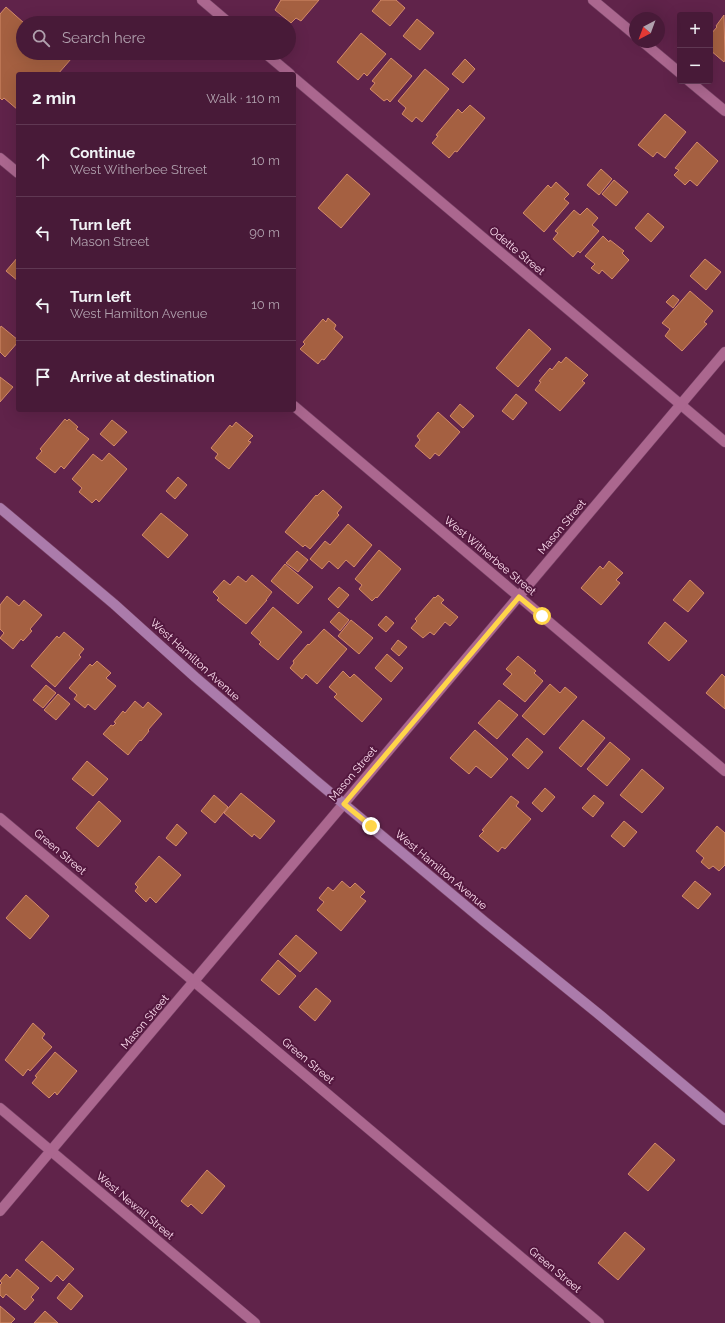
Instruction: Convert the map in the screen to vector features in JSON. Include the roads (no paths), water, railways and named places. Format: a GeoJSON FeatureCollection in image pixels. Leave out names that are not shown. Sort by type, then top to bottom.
{"type":"FeatureCollection","features":[{"type":"Feature","properties":{"kind":"street"},"geometry":{"type":"LineString","coordinates":[[202,0],[221,16]]}},
{"type":"Feature","properties":{"kind":"street"},"geometry":{"type":"LineString","coordinates":[[593,0],[629,30]]}},
{"type":"Feature","properties":{"kind":"street"},"geometry":{"type":"LineString","coordinates":[[650,48],[677,70]]}},
{"type":"Feature","properties":{"kind":"street"},"geometry":{"type":"LineString","coordinates":[[273,60],[288,72]]}},
{"type":"Feature","properties":{"kind":"street","name":"Odette Street"},"geometry":{"type":"LineString","coordinates":[[296,80],[725,442]]}},
{"type":"Feature","properties":{"kind":"street"},"geometry":{"type":"LineString","coordinates":[[693,84],[725,111]]}},
{"type":"Feature","properties":{"kind":"street"},"geometry":{"type":"LineString","coordinates":[[0,158],[16,171]]}},
{"type":"Feature","properties":{"kind":"street","name":"Mason Street"},"geometry":{"type":"LineString","coordinates":[[0,1211],[725,352]]}},
{"type":"Feature","properties":{"kind":"street","name":"West Witherbee Street"},"geometry":{"type":"LineString","coordinates":[[296,408],[725,771]]}},
{"type":"Feature","properties":{"kind":"street","name":"West Hamilton Avenue"},"geometry":{"type":"LineString","coordinates":[[0,508],[114,604],[195,677],[344,804],[725,1120]]}},
{"type":"Feature","properties":{"kind":"street","name":"Green Street"},"geometry":{"type":"LineString","coordinates":[[0,818],[599,1323]]}},
{"type":"Feature","properties":{"kind":"street","name":"West Newall Street"},"geometry":{"type":"LineString","coordinates":[[0,1108],[255,1323]]}}]}
